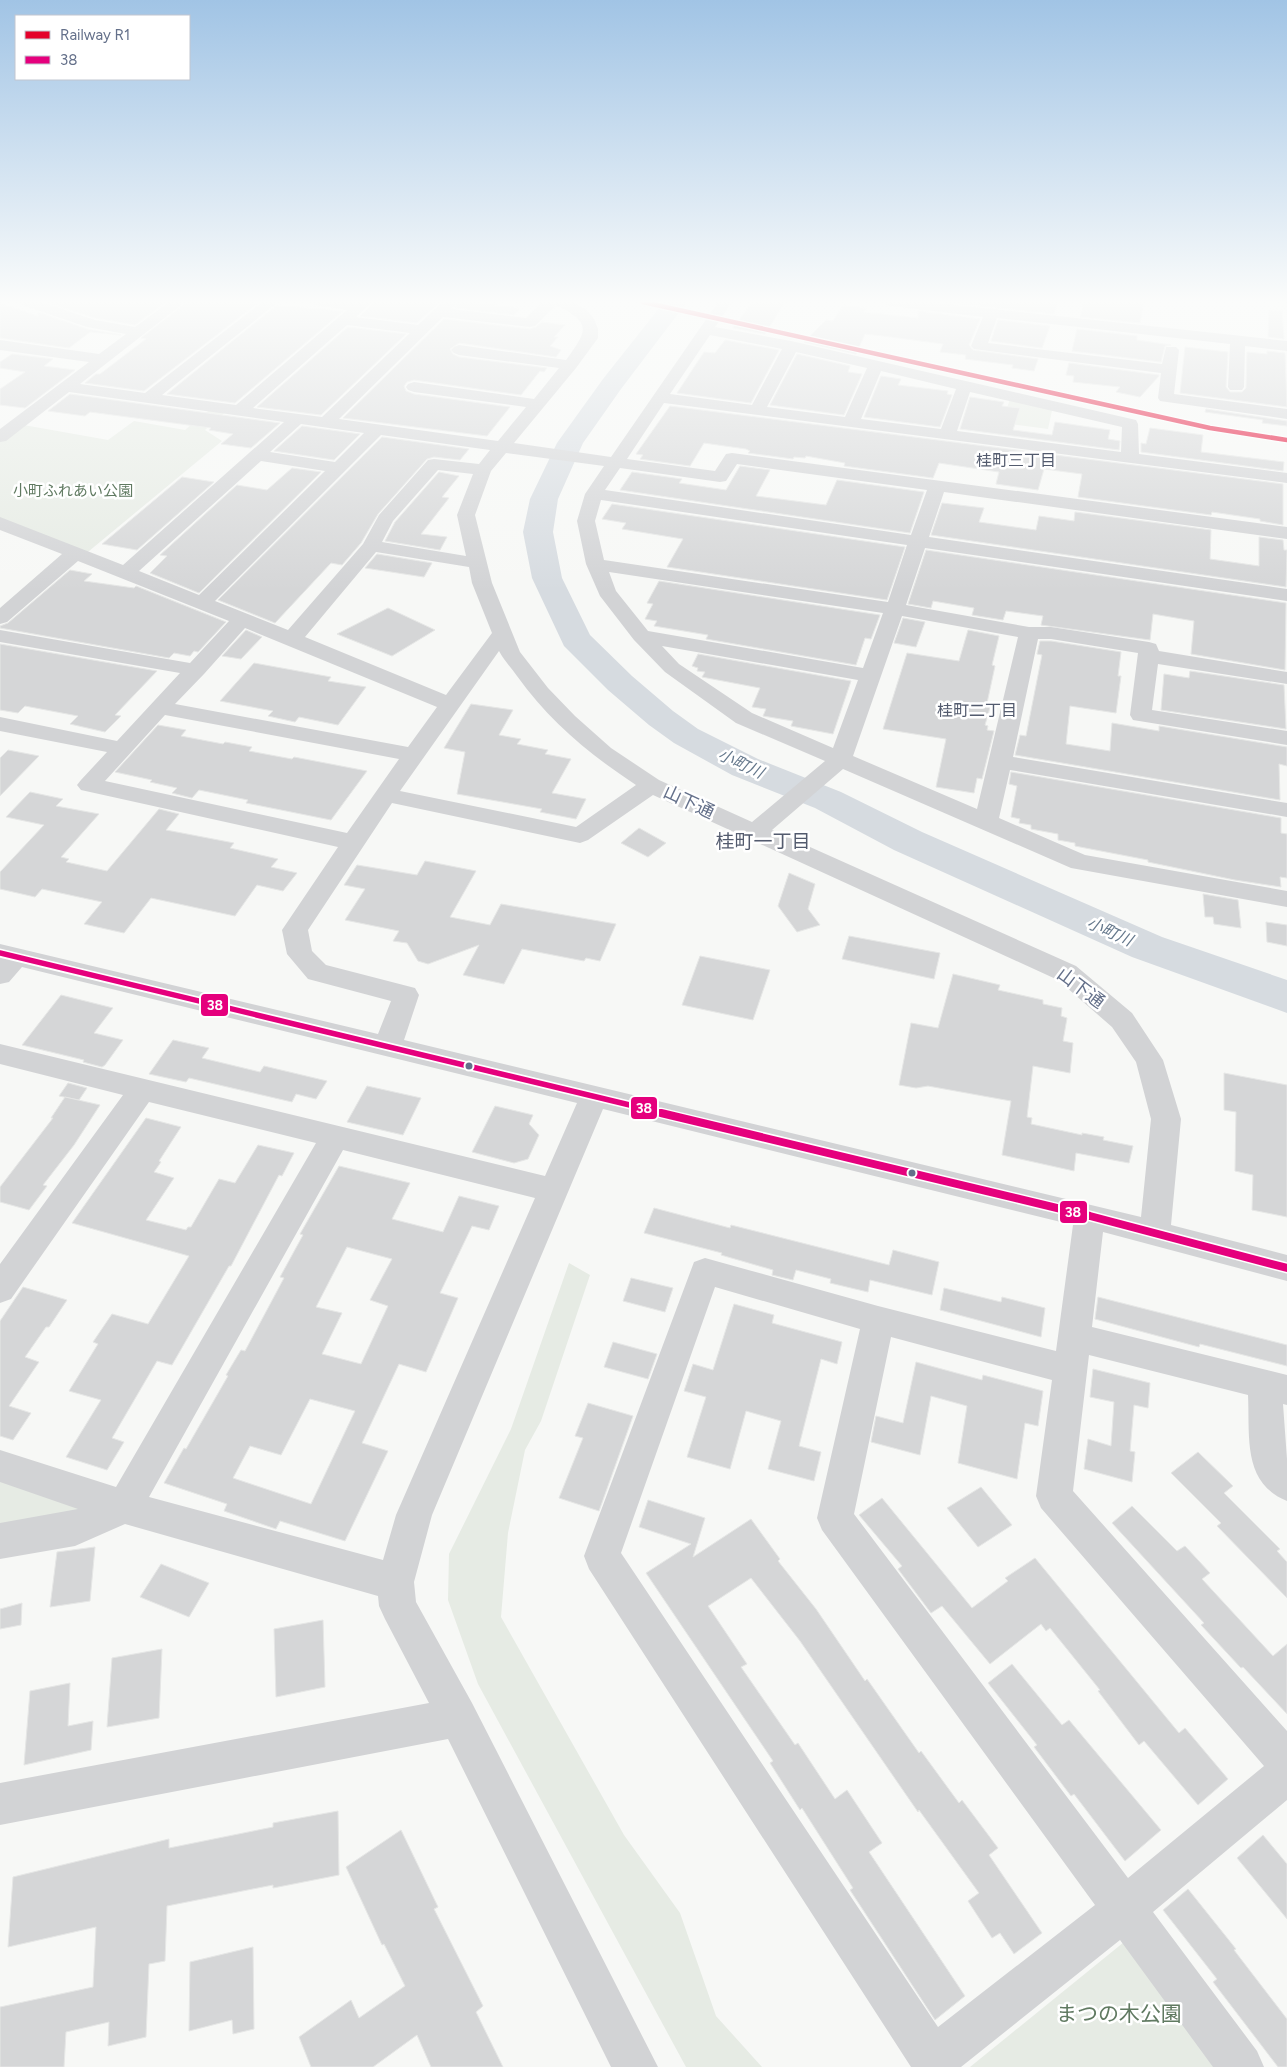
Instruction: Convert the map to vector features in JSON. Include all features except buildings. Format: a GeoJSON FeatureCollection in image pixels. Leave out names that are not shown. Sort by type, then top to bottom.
{"type":"FeatureCollection","features":[{"type":"Feature","properties":{"kind":"street"},"geometry":{"type":"LineString","coordinates":[[0,437],[52,398]]}},
{"type":"Feature","properties":{"kind":"street"},"geometry":{"type":"LineString","coordinates":[[152,398],[720,477],[732,458],[1287,533]]}},
{"type":"Feature","properties":{"kind":"street"},"geometry":{"type":"LineString","coordinates":[[239,411],[253,398]]}},
{"type":"Feature","properties":{"kind":"street"},"geometry":{"type":"LineString","coordinates":[[326,423],[351,398]]}},
{"type":"Feature","properties":{"kind":"street"},"geometry":{"type":"LineString","coordinates":[[498,398],[538,404]]}},
{"type":"Feature","properties":{"kind":"street","name":"山下通"},"geometry":{"type":"LineString","coordinates":[[543,398],[483,470],[466,515],[477,563],[510,653],[540,693],[567,721],[604,753],[651,785],[763,824],[1067,973],[1122,1020],[1149,1060],[1166,1119],[1156,1234]]}},
{"type":"Feature","properties":{"kind":"street"},"geometry":{"type":"LineString","coordinates":[[661,398],[594,494],[586,521],[596,564],[607,592],[641,636],[672,668],[744,718],[833,765],[986,821],[1080,862],[1287,899]]}},
{"type":"Feature","properties":{"kind":"street"},"geometry":{"type":"LineString","coordinates":[[665,398],[1287,478]]}},
{"type":"Feature","properties":{"kind":"street"},"geometry":{"type":"LineString","coordinates":[[757,410],[763,398]]}},
{"type":"Feature","properties":{"kind":"street"},"geometry":{"type":"LineString","coordinates":[[851,422],[861,398]]}},
{"type":"Feature","properties":{"kind":"street"},"geometry":{"type":"LineString","coordinates":[[947,435],[960,398]]}},
{"type":"Feature","properties":{"kind":"street"},"geometry":{"type":"LineString","coordinates":[[1022,398],[1130,424],[1130,458]]}},
{"type":"Feature","properties":{"kind":"street"},"geometry":{"type":"LineString","coordinates":[[1169,398],[1287,414]]}},
{"type":"Feature","properties":{"kind":"street"},"geometry":{"type":"LineString","coordinates":[[9,414],[28,416]]}},
{"type":"Feature","properties":{"kind":"street"},"geometry":{"type":"LineString","coordinates":[[126,573],[297,419]]}},
{"type":"Feature","properties":{"kind":"street"},"geometry":{"type":"LineString","coordinates":[[201,604],[377,430]]}},
{"type":"Feature","properties":{"kind":"street"},"geometry":{"type":"LineString","coordinates":[[256,455],[338,468]]}},
{"type":"Feature","properties":{"kind":"street"},"geometry":{"type":"LineString","coordinates":[[292,639],[371,546],[385,519],[434,464],[483,470]]}},
{"type":"Feature","properties":{"kind":"street"},"geometry":{"type":"LineString","coordinates":[[763,824],[833,765],[871,676],[937,486]]}},
{"type":"Feature","properties":{"kind":"street"},"geometry":{"type":"LineString","coordinates":[[594,494],[1287,595]]}},
{"type":"Feature","properties":{"kind":"street"},"geometry":{"type":"LineString","coordinates":[[0,523],[292,639],[449,704]]}},
{"type":"Feature","properties":{"kind":"street"},"geometry":{"type":"LineString","coordinates":[[371,546],[477,563]]}},
{"type":"Feature","properties":{"kind":"street"},"geometry":{"type":"LineString","coordinates":[[0,618],[75,553]]}},
{"type":"Feature","properties":{"kind":"street"},"geometry":{"type":"LineString","coordinates":[[596,564],[895,610],[1029,633],[1051,633],[1149,648],[1141,715],[1287,738]]}},
{"type":"Feature","properties":{"kind":"street"},"geometry":{"type":"LineString","coordinates":[[241,620],[162,708],[89,785],[352,842]]}},
{"type":"Feature","properties":{"kind":"street"},"geometry":{"type":"LineString","coordinates":[[388,1046],[406,995],[317,972],[300,954],[296,930],[352,842],[449,704],[502,633]]}},
{"type":"Feature","properties":{"kind":"street"},"geometry":{"type":"LineString","coordinates":[[986,821],[1029,633]]}},
{"type":"Feature","properties":{"kind":"street"},"geometry":{"type":"LineString","coordinates":[[0,636],[197,670]]}},
{"type":"Feature","properties":{"kind":"street"},"geometry":{"type":"LineString","coordinates":[[641,636],[871,676]]}},
{"type":"Feature","properties":{"kind":"street"},"geometry":{"type":"LineString","coordinates":[[1148,656],[1287,678]]}},
{"type":"Feature","properties":{"kind":"street"},"geometry":{"type":"LineString","coordinates":[[162,708],[414,755]]}},
{"type":"Feature","properties":{"kind":"street"},"geometry":{"type":"LineString","coordinates":[[0,724],[123,749]]}},
{"type":"Feature","properties":{"kind":"street"},"geometry":{"type":"LineString","coordinates":[[1001,762],[1287,810]]}},
{"type":"Feature","properties":{"kind":"street"},"geometry":{"type":"LineString","coordinates":[[386,795],[580,835],[651,785]]}},
{"type":"Feature","properties":{"kind":"street"},"geometry":{"type":"LineString","coordinates":[[6,961],[388,1046],[1090,1216],[1287,1268]]}},
{"type":"Feature","properties":{"kind":"street"},"geometry":{"type":"LineString","coordinates":[[0,1054],[554,1190]]}},
{"type":"Feature","properties":{"kind":"street"},"geometry":{"type":"LineString","coordinates":[[0,1289],[142,1090]]}},
{"type":"Feature","properties":{"kind":"street"},"geometry":{"type":"LineString","coordinates":[[594,1096],[414,1514],[395,1582],[398,1606],[458,1717],[635,2067]]}},
{"type":"Feature","properties":{"kind":"street"},"geometry":{"type":"LineString","coordinates":[[0,1541],[75,1528],[124,1507],[336,1135]]}},
{"type":"Feature","properties":{"kind":"street"},"geometry":{"type":"LineString","coordinates":[[1090,1216],[1054,1496],[1287,1760]]}},
{"type":"Feature","properties":{"kind":"street"},"geometry":{"type":"LineString","coordinates":[[1070,1369],[878,1320],[704,1272],[602,1556],[933,2060],[1124,1909],[1287,1773]]}},
{"type":"Feature","properties":{"kind":"street"},"geometry":{"type":"LineString","coordinates":[[878,1320],[834,1518],[1242,2067]]}},
{"type":"Feature","properties":{"kind":"street"},"geometry":{"type":"LineString","coordinates":[[1074,1337],[1276,1387],[1270,1466],[1287,1484]]}},
{"type":"Feature","properties":{"kind":"street"},"geometry":{"type":"LineString","coordinates":[[0,1466],[124,1507],[395,1582]]}},
{"type":"Feature","properties":{"kind":"street"},"geometry":{"type":"LineString","coordinates":[[0,1804],[458,1717]]}},
{"type":"Feature","properties":{"kind":"green space"},"geometry":{"type":"Polygon","coordinates":[[[1010,398],[1021,398],[1053,406],[1048,429],[1002,423],[1010,398]]]}},
{"type":"Feature","properties":{"kind":"green space","name":"小町ふれあい公園"},"geometry":{"type":"Polygon","coordinates":[[[213,407],[229,409],[205,430],[222,441],[83,556],[0,523],[0,437],[18,424],[108,440],[134,421],[185,430],[213,407]]]}},
{"type":"Feature","properties":{"kind":"green space"},"geometry":{"type":"Polygon","coordinates":[[[569,1263],[590,1275],[541,1421],[525,1450],[508,1533],[501,1617],[624,1835],[680,1913],[716,2016],[762,2067],[686,2067],[478,1684],[448,1600],[449,1554],[511,1429],[569,1263]]]}},
{"type":"Feature","properties":{"kind":"green space"},"geometry":{"type":"Polygon","coordinates":[[[0,1466],[124,1507],[0,1541],[0,1466]]]}},
{"type":"Feature","properties":{"kind":"green space","name":"まつの木公園"},"geometry":{"type":"Polygon","coordinates":[[[1129,1938],[1222,2067],[970,2067],[1129,1938]]]}},
{"type":"Feature","properties":{"kind":"waterway","name":"小町川"},"geometry":{"type":"LineString","coordinates":[[602,398],[570,443],[544,499],[538,532],[547,578],[576,639],[620,683],[661,718],[686,736],[745,767],[828,800],[908,841],[1147,947],[1273,991],[1287,998]]}},
{"type":"Feature","properties":{"kind":"rail line","name":"R1"},"geometry":{"type":"LineString","coordinates":[[1077,398],[1210,428],[1287,440]]}},
{"type":"Feature","properties":{"kind":"transit line","name":"38"},"geometry":{"type":"LineString","coordinates":[[0,953],[1090,1216],[1287,1268]]}},
{"type":"Feature","properties":{"kind":"district","name":"桂町三丁目"},"geometry":{"type":"Point","coordinates":[1016,460]}},
{"type":"Feature","properties":{"kind":"district","name":"桂町二丁目"},"geometry":{"type":"Point","coordinates":[977,710]}},
{"type":"Feature","properties":{"kind":"district","name":"桂町一丁目"},"geometry":{"type":"Point","coordinates":[763,841]}}]}
